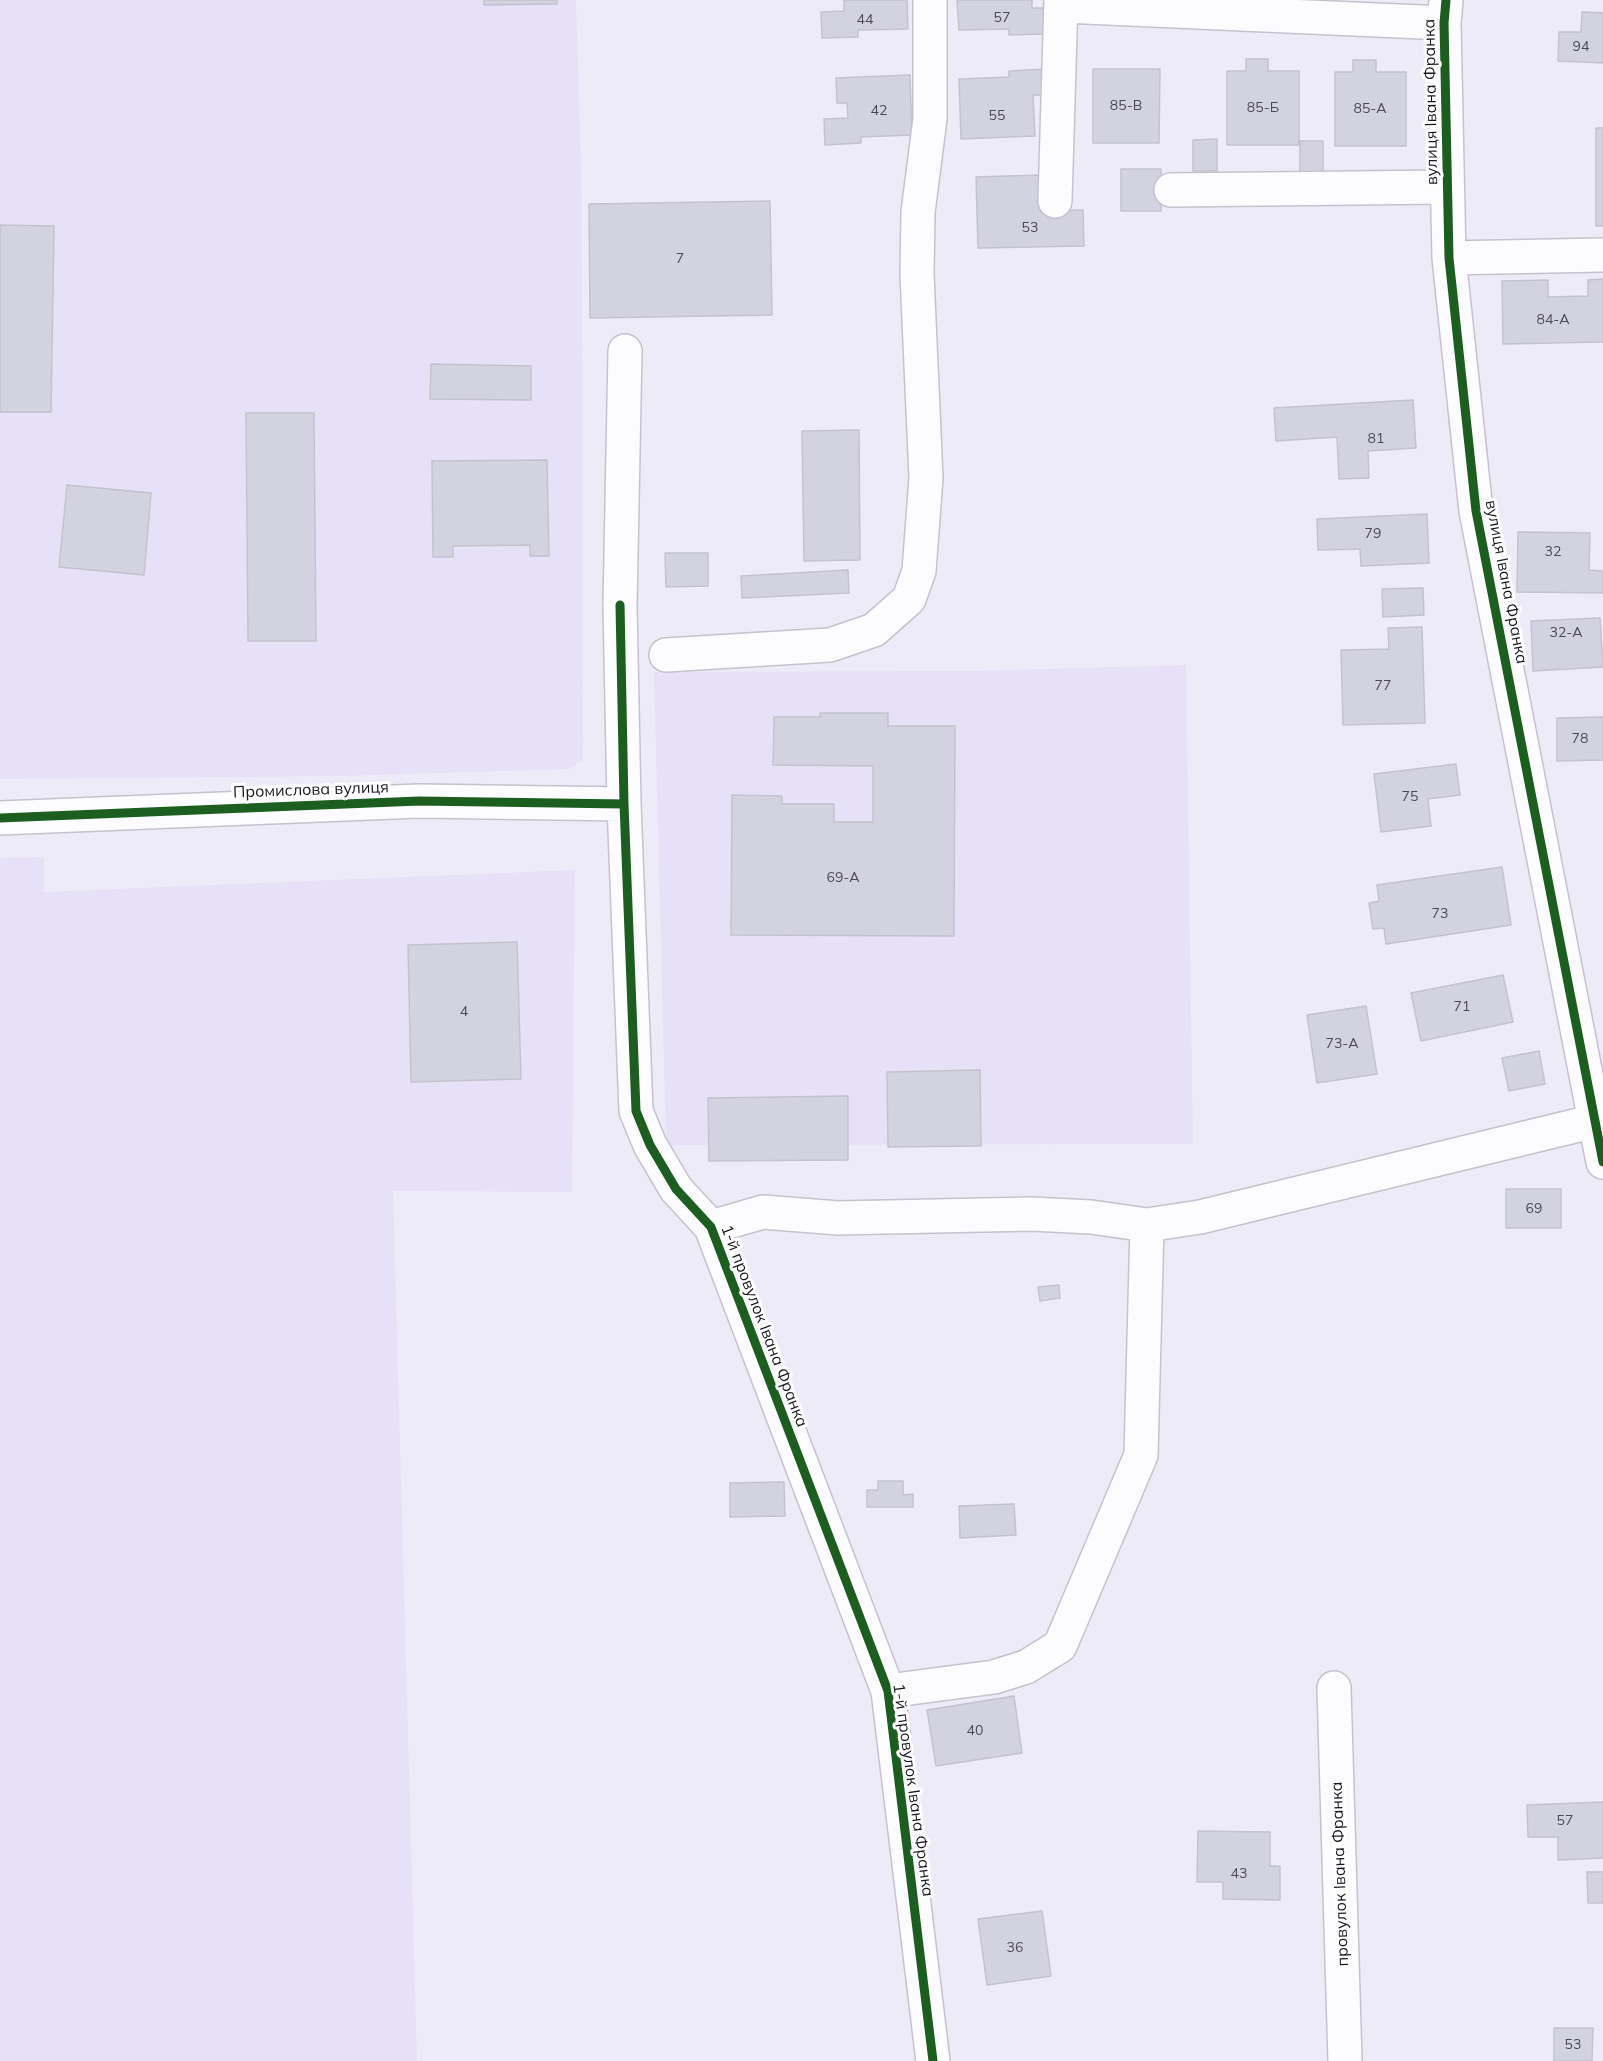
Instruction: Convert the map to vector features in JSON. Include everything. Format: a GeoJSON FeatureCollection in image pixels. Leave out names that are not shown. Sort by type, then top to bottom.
{"type":"FeatureCollection","features":[{"type":"Feature","properties":{"kind":"street"},"geometry":{"type":"LineString","coordinates":[[666,655],[830,645],[874,630],[909,599],[919,571],[926,478],[917,274],[918,212],[930,119],[930,0]]}},
{"type":"Feature","properties":{"kind":"street"},"geometry":{"type":"LineString","coordinates":[[1055,201],[1062,3],[1445,11]]}},
{"type":"Feature","properties":{"kind":"street","name":"вулиця Івана Франка"},"geometry":{"type":"LineString","coordinates":[[1445,11],[1446,187],[1449,258],[1476,511],[1603,1162]]}},
{"type":"Feature","properties":{"kind":"street","name":"вулиця Івана Франка"},"geometry":{"type":"LineString","coordinates":[[1172,190],[1446,187]]}},
{"type":"Feature","properties":{"kind":"street"},"geometry":{"type":"LineString","coordinates":[[1449,258],[1603,255]]}},
{"type":"Feature","properties":{"kind":"street","name":"1-й провулок Івана Франка"},"geometry":{"type":"LineString","coordinates":[[625,351],[620,605],[624,804],[636,1111],[650,1145],[675,1189],[711,1227],[888,1692],[933,2061]]}},
{"type":"Feature","properties":{"kind":"street","name":"Промислова вулиця"},"geometry":{"type":"LineString","coordinates":[[0,818],[419,801],[624,804]]}},
{"type":"Feature","properties":{"kind":"street"},"geometry":{"type":"LineString","coordinates":[[711,1227],[763,1212],[850,1218],[1032,1214],[1091,1216],[1147,1225],[1200,1216],[1595,1121]]}},
{"type":"Feature","properties":{"kind":"street"},"geometry":{"type":"LineString","coordinates":[[888,1692],[994,1677],[1026,1667],[1060,1646],[1141,1455],[1147,1225]]}},
{"type":"Feature","properties":{"kind":"street","name":"провулок Івана Франка"},"geometry":{"type":"LineString","coordinates":[[1334,1688],[1345,2061]]}},
{"type":"Feature","properties":{"kind":"shaded area"},"geometry":{"type":"Polygon","coordinates":[[[0,0],[576,0],[582,199],[583,759],[570,769],[343,776],[0,779],[0,0]]]}},
{"type":"Feature","properties":{"kind":"shaded area"},"geometry":{"type":"Polygon","coordinates":[[[1186,665],[1193,1144],[666,1145],[654,672],[973,671],[1186,665]]]}},
{"type":"Feature","properties":{"kind":"shaded area"},"geometry":{"type":"Polygon","coordinates":[[[44,857],[44,892],[575,870],[572,1192],[393,1191],[417,2061],[0,2061],[0,858],[44,857]]]}},
{"type":"Feature","properties":{"kind":"building"},"geometry":{"type":"Polygon","coordinates":[[[484,0],[557,0],[557,4],[484,5],[484,0]]]}},
{"type":"Feature","properties":{"kind":"building"},"geometry":{"type":"Polygon","coordinates":[[[844,0],[907,0],[908,29],[858,30],[858,37],[822,38],[821,12],[844,11],[844,0]]]}},
{"type":"Feature","properties":{"kind":"building"},"geometry":{"type":"Polygon","coordinates":[[[957,0],[1032,0],[1032,8],[1045,8],[1045,34],[1009,35],[1009,29],[959,30],[957,0]]]}},
{"type":"Feature","properties":{"kind":"building"},"geometry":{"type":"Polygon","coordinates":[[[1582,12],[1603,13],[1603,63],[1558,61],[1559,32],[1581,32],[1582,12]]]}},
{"type":"Feature","properties":{"kind":"building"},"geometry":{"type":"Polygon","coordinates":[[[1246,59],[1268,59],[1268,71],[1299,71],[1299,145],[1227,145],[1227,71],[1246,71],[1246,59]]]}},
{"type":"Feature","properties":{"kind":"building"},"geometry":{"type":"Polygon","coordinates":[[[1353,60],[1376,60],[1376,72],[1406,72],[1406,146],[1335,146],[1335,72],[1353,72],[1353,60]]]}},
{"type":"Feature","properties":{"kind":"building"},"geometry":{"type":"Polygon","coordinates":[[[1045,69],[1046,95],[1033,95],[1035,136],[961,139],[959,79],[1009,77],[1009,71],[1045,69]]]}},
{"type":"Feature","properties":{"kind":"building"},"geometry":{"type":"Polygon","coordinates":[[[1093,69],[1160,69],[1159,143],[1093,143],[1093,69]]]}},
{"type":"Feature","properties":{"kind":"building"},"geometry":{"type":"Polygon","coordinates":[[[910,75],[912,135],[861,137],[861,143],[825,145],[824,119],[848,118],[847,103],[837,103],[836,78],[910,75]]]}},
{"type":"Feature","properties":{"kind":"building"},"geometry":{"type":"Polygon","coordinates":[[[1596,128],[1603,128],[1603,226],[1596,226],[1596,128]]]}},
{"type":"Feature","properties":{"kind":"building"},"geometry":{"type":"Polygon","coordinates":[[[1217,139],[1217,171],[1193,171],[1193,140],[1217,139]]]}},
{"type":"Feature","properties":{"kind":"building"},"geometry":{"type":"Polygon","coordinates":[[[1300,141],[1323,141],[1323,173],[1300,173],[1300,141]]]}},
{"type":"Feature","properties":{"kind":"building"},"geometry":{"type":"Polygon","coordinates":[[[1121,169],[1161,169],[1161,211],[1121,211],[1121,169]]]}},
{"type":"Feature","properties":{"kind":"building"},"geometry":{"type":"Polygon","coordinates":[[[1040,175],[1040,210],[1083,210],[1084,246],[978,248],[976,177],[1040,175]]]}},
{"type":"Feature","properties":{"kind":"building"},"geometry":{"type":"Polygon","coordinates":[[[770,201],[772,315],[590,318],[589,204],[770,201]]]}},
{"type":"Feature","properties":{"kind":"building"},"geometry":{"type":"Polygon","coordinates":[[[0,225],[54,226],[51,412],[0,412],[0,225]]]}},
{"type":"Feature","properties":{"kind":"building"},"geometry":{"type":"Polygon","coordinates":[[[1603,279],[1603,342],[1503,344],[1502,281],[1548,280],[1548,297],[1588,296],[1588,280],[1603,279]]]}},
{"type":"Feature","properties":{"kind":"building"},"geometry":{"type":"Polygon","coordinates":[[[431,364],[531,366],[531,400],[430,399],[431,364]]]}},
{"type":"Feature","properties":{"kind":"building"},"geometry":{"type":"Polygon","coordinates":[[[1413,400],[1416,448],[1368,451],[1369,478],[1339,479],[1337,437],[1276,441],[1274,408],[1413,400]]]}},
{"type":"Feature","properties":{"kind":"building"},"geometry":{"type":"Polygon","coordinates":[[[246,413],[314,413],[316,641],[248,641],[246,413]]]}},
{"type":"Feature","properties":{"kind":"building"},"geometry":{"type":"Polygon","coordinates":[[[859,430],[860,560],[804,561],[802,431],[859,430]]]}},
{"type":"Feature","properties":{"kind":"building"},"geometry":{"type":"Polygon","coordinates":[[[547,460],[549,556],[530,556],[530,545],[453,546],[453,557],[433,557],[432,461],[547,460]]]}},
{"type":"Feature","properties":{"kind":"building"},"geometry":{"type":"Polygon","coordinates":[[[67,485],[151,493],[144,575],[59,567],[67,485]]]}},
{"type":"Feature","properties":{"kind":"building"},"geometry":{"type":"Polygon","coordinates":[[[1427,514],[1429,563],[1361,566],[1360,549],[1318,550],[1317,519],[1427,514]]]}},
{"type":"Feature","properties":{"kind":"building"},"geometry":{"type":"Polygon","coordinates":[[[1518,532],[1590,533],[1589,570],[1603,571],[1603,593],[1517,592],[1518,532]]]}},
{"type":"Feature","properties":{"kind":"building"},"geometry":{"type":"Polygon","coordinates":[[[665,553],[708,553],[708,586],[666,587],[665,553]]]}},
{"type":"Feature","properties":{"kind":"building"},"geometry":{"type":"Polygon","coordinates":[[[848,570],[849,593],[742,598],[741,576],[848,570]]]}},
{"type":"Feature","properties":{"kind":"building"},"geometry":{"type":"Polygon","coordinates":[[[1423,588],[1424,615],[1383,617],[1382,589],[1423,588]]]}},
{"type":"Feature","properties":{"kind":"building"},"geometry":{"type":"Polygon","coordinates":[[[1600,618],[1603,667],[1533,671],[1531,621],[1600,618]]]}},
{"type":"Feature","properties":{"kind":"building"},"geometry":{"type":"Polygon","coordinates":[[[1422,627],[1425,723],[1343,725],[1341,650],[1389,649],[1388,628],[1422,627]]]}},
{"type":"Feature","properties":{"kind":"building"},"geometry":{"type":"Polygon","coordinates":[[[820,713],[888,713],[888,726],[955,726],[954,936],[731,935],[732,795],[782,796],[782,804],[834,804],[834,822],[873,822],[873,766],[773,765],[774,717],[820,717],[820,713]]]}},
{"type":"Feature","properties":{"kind":"building"},"geometry":{"type":"Polygon","coordinates":[[[1603,717],[1603,760],[1557,761],[1557,718],[1603,717]]]}},
{"type":"Feature","properties":{"kind":"building"},"geometry":{"type":"Polygon","coordinates":[[[1456,764],[1460,795],[1428,799],[1431,826],[1381,832],[1374,774],[1456,764]]]}},
{"type":"Feature","properties":{"kind":"building"},"geometry":{"type":"Polygon","coordinates":[[[1502,867],[1511,925],[1386,944],[1384,928],[1373,929],[1369,903],[1379,901],[1377,885],[1502,867]]]}},
{"type":"Feature","properties":{"kind":"building"},"geometry":{"type":"Polygon","coordinates":[[[517,942],[521,1079],[411,1082],[408,945],[517,942]]]}},
{"type":"Feature","properties":{"kind":"building"},"geometry":{"type":"Polygon","coordinates":[[[1503,975],[1513,1022],[1421,1041],[1411,993],[1503,975]]]}},
{"type":"Feature","properties":{"kind":"building"},"geometry":{"type":"Polygon","coordinates":[[[1366,1006],[1377,1074],[1317,1083],[1307,1015],[1366,1006]]]}},
{"type":"Feature","properties":{"kind":"building"},"geometry":{"type":"Polygon","coordinates":[[[1539,1051],[1545,1084],[1509,1091],[1502,1058],[1539,1051]]]}},
{"type":"Feature","properties":{"kind":"building"},"geometry":{"type":"Polygon","coordinates":[[[980,1070],[981,1146],[888,1147],[887,1072],[980,1070]]]}},
{"type":"Feature","properties":{"kind":"building"},"geometry":{"type":"Polygon","coordinates":[[[848,1096],[848,1160],[709,1161],[708,1098],[848,1096]]]}},
{"type":"Feature","properties":{"kind":"building"},"geometry":{"type":"Polygon","coordinates":[[[1506,1189],[1561,1189],[1561,1228],[1506,1228],[1506,1189]]]}},
{"type":"Feature","properties":{"kind":"building"},"geometry":{"type":"Polygon","coordinates":[[[1059,1285],[1060,1298],[1040,1301],[1038,1287],[1059,1285]]]}},
{"type":"Feature","properties":{"kind":"building"},"geometry":{"type":"Polygon","coordinates":[[[878,1481],[903,1481],[903,1495],[913,1494],[913,1507],[867,1507],[867,1490],[878,1490],[878,1481]]]}},
{"type":"Feature","properties":{"kind":"building"},"geometry":{"type":"Polygon","coordinates":[[[784,1482],[785,1516],[730,1517],[730,1483],[784,1482]]]}},
{"type":"Feature","properties":{"kind":"building"},"geometry":{"type":"Polygon","coordinates":[[[1014,1504],[1016,1535],[960,1538],[959,1506],[1014,1504]]]}},
{"type":"Feature","properties":{"kind":"building"},"geometry":{"type":"Polygon","coordinates":[[[1014,1696],[1022,1753],[936,1766],[927,1710],[1014,1696]]]}},
{"type":"Feature","properties":{"kind":"building"},"geometry":{"type":"Polygon","coordinates":[[[1603,1802],[1603,1858],[1558,1860],[1558,1837],[1528,1837],[1527,1805],[1603,1802]]]}},
{"type":"Feature","properties":{"kind":"building"},"geometry":{"type":"Polygon","coordinates":[[[1198,1831],[1270,1832],[1270,1866],[1280,1866],[1280,1900],[1223,1899],[1223,1882],[1197,1882],[1198,1831]]]}},
{"type":"Feature","properties":{"kind":"building"},"geometry":{"type":"Polygon","coordinates":[[[1587,1872],[1603,1872],[1603,1903],[1588,1903],[1587,1872]]]}},
{"type":"Feature","properties":{"kind":"building"},"geometry":{"type":"Polygon","coordinates":[[[1042,1911],[1051,1976],[987,1985],[978,1919],[1042,1911]]]}},
{"type":"Feature","properties":{"kind":"building"},"geometry":{"type":"Polygon","coordinates":[[[1554,2028],[1593,2028],[1592,2061],[1554,2061],[1554,2028]]]}},
{"type":"Feature","properties":{"kind":"cycle path"},"geometry":{"type":"LineString","coordinates":[[1446,0],[1444,23],[1449,258],[1476,511],[1603,1162]]}},
{"type":"Feature","properties":{"kind":"cycle path"},"geometry":{"type":"LineString","coordinates":[[620,605],[624,804],[636,1111],[650,1145],[676,1189],[711,1227],[888,1691],[933,2061]]}},
{"type":"Feature","properties":{"kind":"cycle path"},"geometry":{"type":"LineString","coordinates":[[0,818],[419,801],[624,804]]}}]}
